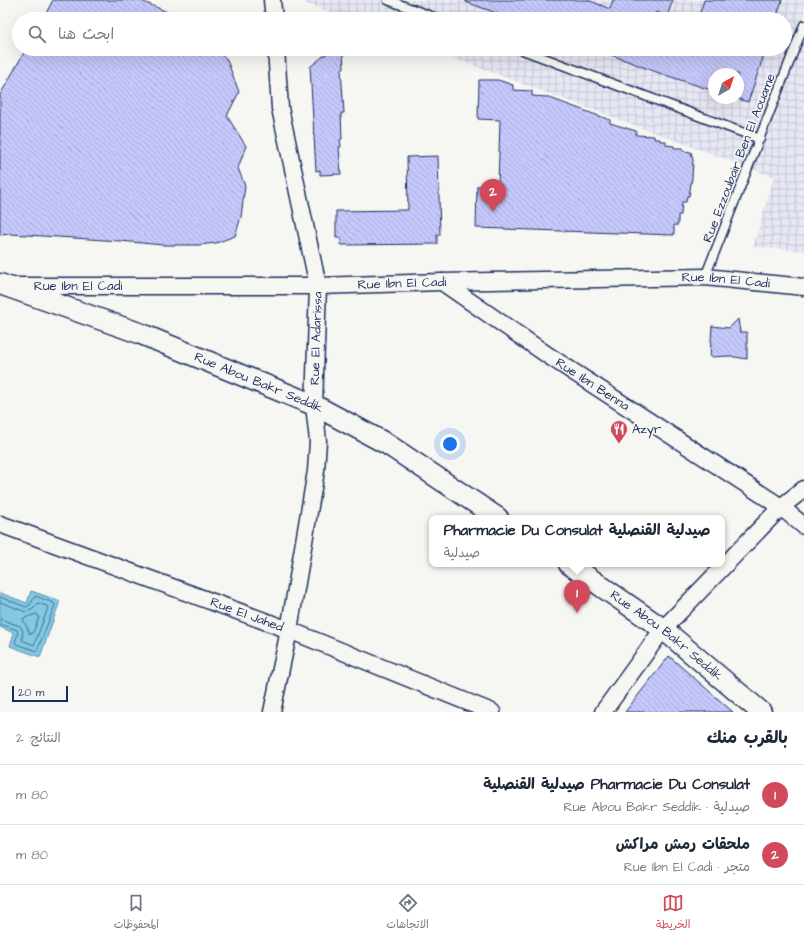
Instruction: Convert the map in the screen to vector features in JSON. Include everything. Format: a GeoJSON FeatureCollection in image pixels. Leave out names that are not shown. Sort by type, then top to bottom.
{"type":"FeatureCollection","features":[{"type":"Feature","properties":{"kind":"street"},"geometry":{"type":"LineString","coordinates":[[272,0],[273,12]]}},
{"type":"Feature","properties":{"kind":"street","name":"Rue El Adarissa"},"geometry":{"type":"LineString","coordinates":[[272,712],[289,630],[316,471],[318,441],[314,405],[318,286],[280,108],[276,56]]}},
{"type":"Feature","properties":{"kind":"street","name":"Rue Ibn El Cadi"},"geometry":{"type":"LineString","coordinates":[[2,285],[318,286],[706,277],[804,287]]}},
{"type":"Feature","properties":{"kind":"street","name":"Rue Ibn Benna"},"geometry":{"type":"LineString","coordinates":[[442,282],[556,360],[781,507],[804,526]]}},
{"type":"Feature","properties":{"kind":"street","name":"Rue Abou Bakr Seddik"},"geometry":{"type":"LineString","coordinates":[[2,285],[139,333],[314,405],[387,444],[494,515]]}},
{"type":"Feature","properties":{"kind":"street"},"geometry":{"type":"LineString","coordinates":[[725,565],[781,507],[804,489]]}},
{"type":"Feature","properties":{"kind":"street","name":"Rue El Jahed"},"geometry":{"type":"LineString","coordinates":[[0,524],[289,630],[492,712]]}},
{"type":"Feature","properties":{"kind":"street","name":"Rue Abou Bakr Seddik"},"geometry":{"type":"LineString","coordinates":[[573,567],[663,629],[761,712]]}},
{"type":"Feature","properties":{"kind":"street"},"geometry":{"type":"LineString","coordinates":[[603,712],[663,629],[723,567]]}},
{"type":"Feature","properties":{"kind":"lane"},"geometry":{"type":"LineString","coordinates":[[388,0],[420,12]]}},
{"type":"Feature","properties":{"kind":"lane","name":"Rue Ezzoubair Ben El Aouame"},"geometry":{"type":"LineString","coordinates":[[706,277],[804,25]]}},
{"type":"Feature","properties":{"kind":"lane"},"geometry":{"type":"LineString","coordinates":[[539,56],[760,139]]}},
{"type":"Feature","properties":{"kind":"shaded area"},"geometry":{"type":"Polygon","coordinates":[[[297,0],[804,0],[804,251],[753,247],[774,177],[448,56],[792,56],[792,12],[329,12],[297,0]]]}},
{"type":"Feature","properties":{"kind":"water"},"geometry":{"type":"Polygon","coordinates":[[[31,591],[60,601],[40,657],[10,646],[14,633],[0,627],[0,593],[27,603],[31,591]]]}},
{"type":"Feature","properties":{"kind":"building"},"geometry":{"type":"Polygon","coordinates":[[[53,0],[139,0],[167,12],[47,12],[53,0]]]}},
{"type":"Feature","properties":{"kind":"building"},"geometry":{"type":"Polygon","coordinates":[[[466,0],[588,0],[610,9],[613,0],[673,0],[668,12],[494,12],[466,2],[466,0]]]}},
{"type":"Feature","properties":{"kind":"building"},"geometry":{"type":"Polygon","coordinates":[[[704,0],[782,0],[778,12],[700,12],[704,0]]]}},
{"type":"Feature","properties":{"kind":"building"},"geometry":{"type":"Polygon","coordinates":[[[22,56],[222,56],[227,60],[239,92],[227,116],[246,146],[238,168],[245,186],[241,217],[235,236],[216,243],[199,245],[163,245],[11,234],[0,235],[0,95],[22,56]]]}},
{"type":"Feature","properties":{"kind":"building"},"geometry":{"type":"Polygon","coordinates":[[[323,56],[343,56],[344,69],[341,69],[344,113],[341,113],[342,139],[340,140],[341,147],[339,147],[341,174],[320,175],[320,170],[316,171],[310,67],[323,56]]]}},
{"type":"Feature","properties":{"kind":"building"},"geometry":{"type":"Polygon","coordinates":[[[614,56],[764,56],[748,102],[744,101],[744,68],[708,68],[708,89],[614,56]]]}},
{"type":"Feature","properties":{"kind":"building"},"geometry":{"type":"Polygon","coordinates":[[[479,80],[498,80],[513,85],[513,90],[532,91],[532,96],[547,97],[610,120],[610,123],[636,131],[636,135],[654,136],[654,139],[666,141],[666,145],[674,146],[674,148],[683,148],[683,151],[691,152],[693,160],[689,196],[687,196],[686,202],[682,202],[681,215],[678,215],[678,225],[674,225],[674,235],[476,228],[477,186],[498,186],[500,120],[478,119],[479,80]]]}},
{"type":"Feature","properties":{"kind":"building"},"geometry":{"type":"Polygon","coordinates":[[[438,156],[440,235],[437,235],[437,244],[341,245],[341,238],[336,238],[336,211],[408,210],[407,157],[438,156]]]}},
{"type":"Feature","properties":{"kind":"building"},"geometry":{"type":"Polygon","coordinates":[[[738,319],[740,332],[747,332],[747,359],[729,356],[710,357],[712,326],[729,328],[738,319]]]}},
{"type":"Feature","properties":{"kind":"building"},"geometry":{"type":"Polygon","coordinates":[[[669,656],[733,712],[625,712],[669,656]]]}},
{"type":"Feature","properties":{"kind":"place","name":"ملحقات رمش مراكش"},"geometry":{"type":"Point","coordinates":[493,212]}},
{"type":"Feature","properties":{"kind":"place","name":"Azyr"},"geometry":{"type":"Point","coordinates":[619,444]}},
{"type":"Feature","properties":{"kind":"place","name":"Pharmacie Du Consulat صيدلية القنصلية"},"geometry":{"type":"Point","coordinates":[577,613]}}]}
